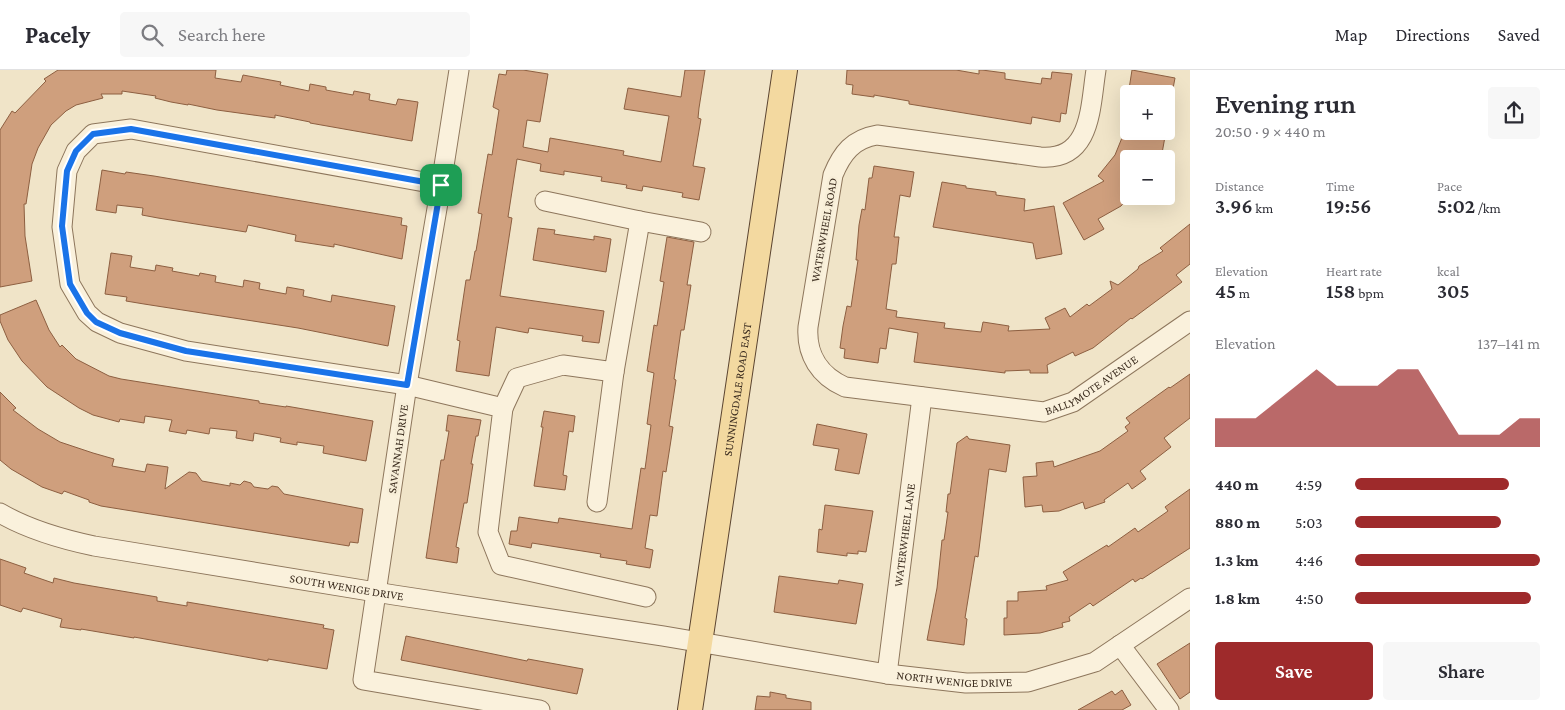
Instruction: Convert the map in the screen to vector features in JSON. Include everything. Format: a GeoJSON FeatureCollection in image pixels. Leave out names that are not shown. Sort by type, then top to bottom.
{"type":"FeatureCollection","features":[{"type":"Feature","properties":{"kind":"main road","name":"SUNNINGDALE ROAD EAST"},"geometry":{"type":"LineString","coordinates":[[690,710],[785,70]]}},
{"type":"Feature","properties":{"kind":"street","name":"SAVANNAH DRIVE"},"geometry":{"type":"LineString","coordinates":[[458,70],[441,185],[407,385],[363,680],[540,710]]}},
{"type":"Feature","properties":{"kind":"street","name":"WATERWHEEL ROAD"},"geometry":{"type":"LineString","coordinates":[[922,398],[845,387],[830,380],[810,352],[808,327],[833,175],[838,163],[843,154],[858,141],[877,135],[1040,157],[1060,156],[1076,146],[1084,135],[1096,70]]}},
{"type":"Feature","properties":{"kind":"street"},"geometry":{"type":"LineString","coordinates":[[441,185],[131,129],[93,134],[76,151],[67,171],[62,226],[70,284],[87,313],[96,322],[120,333],[186,351],[407,385],[503,408]]}},
{"type":"Feature","properties":{"kind":"street"},"geometry":{"type":"LineString","coordinates":[[545,201],[701,232]]}},
{"type":"Feature","properties":{"kind":"street"},"geometry":{"type":"LineString","coordinates":[[597,502],[614,372],[640,221]]}},
{"type":"Feature","properties":{"kind":"street","name":"BALLYMOTE AVENUE"},"geometry":{"type":"LineString","coordinates":[[922,398],[1044,412],[1074,402],[1190,321]]}},
{"type":"Feature","properties":{"kind":"street"},"geometry":{"type":"LineString","coordinates":[[614,372],[563,365],[517,378],[503,408],[488,532],[501,565],[646,597]]}},
{"type":"Feature","properties":{"kind":"street","name":"WATERWHEEL LANE"},"geometry":{"type":"LineString","coordinates":[[887,674],[922,398]]}},
{"type":"Feature","properties":{"kind":"street","name":"SOUTH WENIGE DRIVE"},"geometry":{"type":"LineString","coordinates":[[0,513],[29,527],[68,541],[377,592],[700,642]]}},
{"type":"Feature","properties":{"kind":"street","name":"NORTH WENIGE DRIVE"},"geometry":{"type":"LineString","coordinates":[[700,642],[887,674],[966,684],[1028,682],[1095,662],[1190,598]]}},
{"type":"Feature","properties":{"kind":"street"},"geometry":{"type":"LineString","coordinates":[[1120,645],[1169,710]]}},
{"type":"Feature","properties":{"kind":"building"},"geometry":{"type":"Polygon","coordinates":[[[58,70],[216,70],[215,78],[241,82],[243,75],[281,82],[280,85],[309,91],[310,84],[326,87],[326,90],[353,95],[354,91],[370,94],[369,100],[396,105],[398,99],[418,102],[412,141],[275,115],[275,118],[188,105],[155,98],[156,96],[122,91],[122,94],[101,94],[103,98],[76,105],[66,111],[51,125],[38,148],[32,164],[26,204],[24,204],[25,236],[32,281],[0,287],[0,130],[12,111],[15,113],[46,81],[44,79],[58,70]]]}},
{"type":"Feature","properties":{"kind":"building"},"geometry":{"type":"Polygon","coordinates":[[[507,70],[523,70],[548,74],[540,122],[527,120],[523,147],[548,152],[550,138],[624,151],[623,155],[661,162],[669,116],[624,109],[628,88],[681,97],[685,70],[705,70],[698,118],[701,119],[693,166],[705,168],[699,200],[682,197],[683,193],[643,186],[642,191],[626,188],[627,185],[601,181],[602,177],[564,171],[564,175],[540,171],[541,164],[517,159],[508,217],[512,218],[500,296],[604,311],[599,343],[582,341],[583,336],[529,328],[528,333],[496,327],[489,376],[456,371],[460,341],[457,340],[466,280],[470,280],[476,251],[482,214],[478,213],[488,154],[492,155],[499,110],[493,107],[499,74],[506,75],[507,70]]]}},
{"type":"Feature","properties":{"kind":"building"},"geometry":{"type":"Polygon","coordinates":[[[847,70],[956,70],[979,74],[979,70],[982,70],[1005,73],[1005,79],[1041,84],[1042,78],[1051,79],[1052,72],[1072,74],[1066,114],[1061,113],[1060,122],[1032,117],[1031,124],[909,104],[909,101],[874,95],[874,97],[852,94],[853,85],[846,84],[847,70]]]}},
{"type":"Feature","properties":{"kind":"building"},"geometry":{"type":"Polygon","coordinates":[[[1132,70],[1175,78],[1174,85],[1130,85],[1132,70]]]}},
{"type":"Feature","properties":{"kind":"building"},"geometry":{"type":"Polygon","coordinates":[[[1121,140],[1164,140],[1163,150],[1120,150],[1120,205],[1122,205],[1098,219],[1104,229],[1084,240],[1063,203],[1104,181],[1098,176],[1115,155],[1121,140]]]}},
{"type":"Feature","properties":{"kind":"building"},"geometry":{"type":"Polygon","coordinates":[[[874,166],[914,172],[910,197],[900,195],[894,237],[899,237],[896,264],[892,264],[886,309],[897,311],[896,317],[945,323],[944,328],[981,332],[983,322],[1009,326],[1008,331],[1050,329],[1045,318],[1065,308],[1070,317],[1087,304],[1089,306],[1112,289],[1110,281],[1118,285],[1138,269],[1139,266],[1163,251],[1160,248],[1190,224],[1190,264],[1176,275],[1182,282],[1093,348],[1075,356],[1073,352],[1047,365],[1048,373],[1030,373],[1030,370],[1005,371],[1005,373],[914,362],[918,333],[889,328],[886,349],[880,348],[878,363],[844,358],[845,349],[840,348],[843,326],[847,306],[851,307],[858,260],[856,260],[859,225],[862,209],[865,210],[869,178],[872,178],[874,166]]]}},
{"type":"Feature","properties":{"kind":"building"},"geometry":{"type":"Polygon","coordinates":[[[102,170],[154,176],[402,218],[401,225],[407,226],[402,259],[334,244],[334,247],[295,241],[296,235],[248,225],[246,232],[142,215],[143,208],[117,205],[116,213],[96,210],[102,170]]]}},
{"type":"Feature","properties":{"kind":"building"},"geometry":{"type":"Polygon","coordinates":[[[942,182],[966,186],[966,188],[996,192],[996,195],[1025,199],[1024,211],[1054,206],[1062,254],[1036,259],[1033,243],[933,227],[942,182]]]}},
{"type":"Feature","properties":{"kind":"building"},"geometry":{"type":"Polygon","coordinates":[[[538,228],[555,230],[554,234],[594,240],[594,236],[611,239],[606,272],[533,260],[538,228]]]}},
{"type":"Feature","properties":{"kind":"building"},"geometry":{"type":"Polygon","coordinates":[[[667,237],[694,242],[687,285],[691,285],[684,330],[681,330],[674,379],[676,380],[669,426],[673,427],[666,472],[663,471],[657,516],[650,515],[645,548],[653,550],[650,568],[626,564],[627,561],[600,557],[601,554],[532,543],[531,548],[509,544],[511,531],[517,531],[519,517],[558,523],[559,518],[632,529],[641,468],[645,469],[651,425],[647,424],[654,373],[647,371],[654,325],[657,326],[664,282],[660,281],[667,237]]]}},
{"type":"Feature","properties":{"kind":"building"},"geometry":{"type":"Polygon","coordinates":[[[111,253],[132,256],[130,267],[155,271],[156,265],[173,268],[172,271],[199,276],[200,273],[216,276],[215,282],[243,287],[244,280],[260,283],[259,289],[286,294],[287,287],[304,290],[303,296],[331,302],[332,295],[395,306],[388,346],[298,328],[126,301],[127,297],[105,294],[111,253]]]}},
{"type":"Feature","properties":{"kind":"building"},"geometry":{"type":"Polygon","coordinates":[[[36,300],[49,330],[60,347],[62,345],[76,359],[109,376],[373,421],[366,461],[323,453],[324,446],[297,442],[297,445],[280,442],[281,438],[254,433],[253,441],[236,438],[237,431],[210,428],[209,434],[187,430],[186,434],[169,431],[172,420],[145,416],[144,423],[120,419],[119,422],[93,415],[47,387],[22,361],[8,340],[0,321],[0,315],[36,300]]]}},
{"type":"Feature","properties":{"kind":"building"},"geometry":{"type":"Polygon","coordinates":[[[1190,374],[1190,418],[1164,438],[1171,447],[1140,471],[1146,479],[1132,489],[1128,483],[1104,500],[1105,502],[1085,509],[1083,502],[1059,511],[1043,512],[1042,505],[1025,507],[1023,477],[1037,476],[1036,463],[1053,461],[1054,467],[1100,451],[1128,431],[1125,427],[1130,423],[1126,418],[1190,374]]]}},
{"type":"Feature","properties":{"kind":"building"},"geometry":{"type":"Polygon","coordinates":[[[0,392],[16,408],[13,410],[38,429],[60,442],[114,459],[112,466],[145,472],[147,464],[168,467],[165,489],[189,472],[196,473],[202,481],[230,486],[230,483],[240,485],[244,481],[251,483],[254,487],[268,489],[272,486],[278,487],[284,494],[363,509],[358,543],[350,542],[349,546],[101,506],[64,491],[62,494],[42,487],[11,469],[0,460],[0,392]]]}},
{"type":"Feature","properties":{"kind":"building"},"geometry":{"type":"Polygon","coordinates":[[[544,411],[575,416],[573,432],[569,431],[563,475],[567,476],[565,490],[534,486],[544,411]]]}},
{"type":"Feature","properties":{"kind":"building"},"geometry":{"type":"Polygon","coordinates":[[[448,415],[481,420],[471,464],[473,464],[467,503],[464,503],[456,547],[459,548],[457,563],[426,558],[441,460],[444,460],[449,431],[446,431],[448,415]]]}},
{"type":"Feature","properties":{"kind":"building"},"geometry":{"type":"Polygon","coordinates":[[[817,424],[867,434],[859,474],[835,470],[839,449],[813,445],[817,424]]]}},
{"type":"Feature","properties":{"kind":"building"},"geometry":{"type":"Polygon","coordinates":[[[967,436],[969,439],[1010,445],[1006,472],[989,469],[978,557],[975,556],[965,618],[967,619],[964,645],[927,640],[937,588],[942,540],[944,540],[948,512],[946,512],[948,494],[950,494],[957,443],[967,436]]]}},
{"type":"Feature","properties":{"kind":"building"},"geometry":{"type":"Polygon","coordinates":[[[1190,489],[1190,548],[1142,579],[1135,582],[1133,579],[1093,606],[1090,603],[1069,617],[1070,621],[1062,623],[1063,627],[1040,633],[1004,635],[1007,601],[1018,601],[1018,592],[1047,590],[1046,586],[1068,580],[1063,572],[1107,545],[1108,547],[1135,528],[1138,532],[1168,511],[1165,507],[1190,489]]]}},
{"type":"Feature","properties":{"kind":"building"},"geometry":{"type":"Polygon","coordinates":[[[825,505],[873,511],[866,552],[858,551],[858,554],[847,553],[847,556],[817,552],[819,529],[822,530],[825,505]]]}},
{"type":"Feature","properties":{"kind":"building"},"geometry":{"type":"Polygon","coordinates":[[[0,559],[26,568],[24,573],[53,583],[54,578],[157,597],[157,601],[187,606],[187,602],[324,625],[323,628],[334,630],[327,669],[268,659],[268,661],[134,637],[60,627],[62,619],[23,608],[21,612],[0,605],[0,559]]]}},
{"type":"Feature","properties":{"kind":"building"},"geometry":{"type":"Polygon","coordinates":[[[779,576],[838,584],[839,580],[863,584],[856,624],[774,612],[779,576]]]}},
{"type":"Feature","properties":{"kind":"building"},"geometry":{"type":"Polygon","coordinates":[[[406,636],[527,661],[528,659],[583,669],[577,694],[401,660],[406,636]]]}},
{"type":"Feature","properties":{"kind":"building"},"geometry":{"type":"Polygon","coordinates":[[[1190,643],[1190,692],[1180,699],[1157,664],[1190,643]]]}},
{"type":"Feature","properties":{"kind":"building"},"geometry":{"type":"Polygon","coordinates":[[[1122,690],[1131,705],[1122,710],[1078,710],[1112,691],[1115,695],[1122,690]]]}},
{"type":"Feature","properties":{"kind":"building"},"geometry":{"type":"Polygon","coordinates":[[[770,692],[786,695],[786,698],[811,702],[811,710],[755,710],[757,696],[770,697],[770,692]]]}},
{"type":"Feature","properties":{"kind":"route"},"geometry":{"type":"LineString","coordinates":[[131,129],[441,185],[407,385],[186,351],[120,333],[96,322],[87,313],[70,284],[62,226],[67,171],[76,151],[93,134],[131,129]]}}]}
